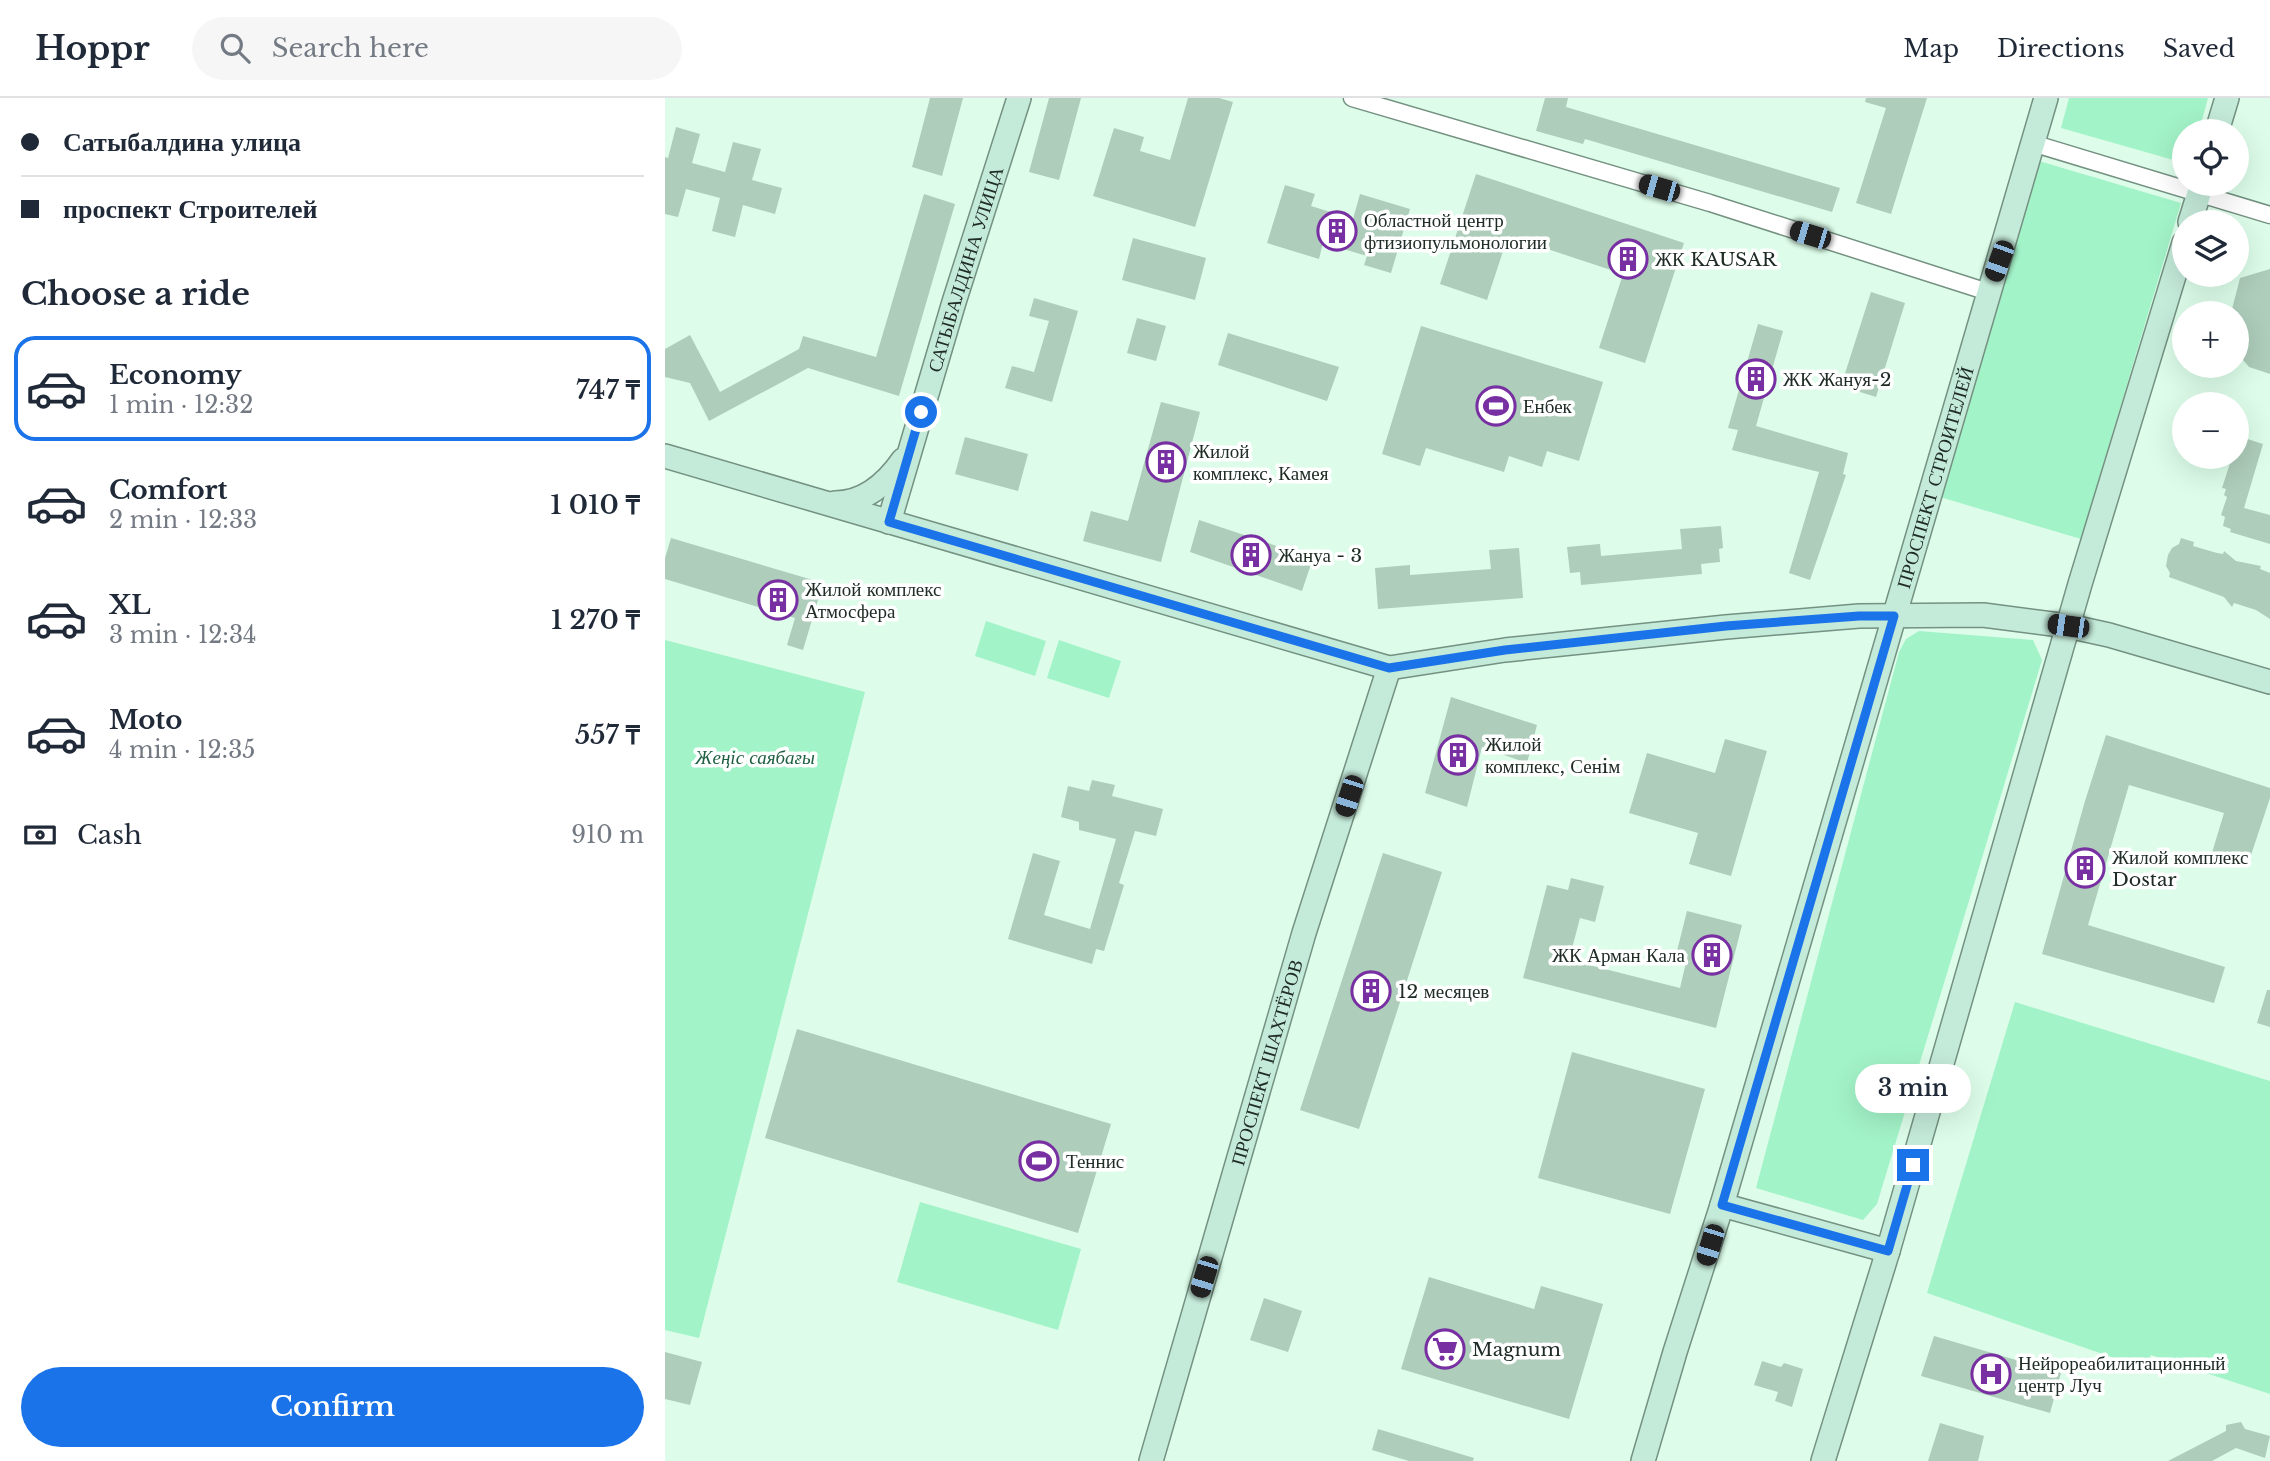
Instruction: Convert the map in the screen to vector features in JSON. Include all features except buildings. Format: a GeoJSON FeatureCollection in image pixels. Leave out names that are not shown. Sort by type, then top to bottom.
{"type":"FeatureCollection","features":[{"type":"Feature","properties":{"kind":"main road","name":"САТЫБАЛДИНА УЛИЦА"},"geometry":{"type":"LineString","coordinates":[[889,522],[954,302],[1019,98]]}},
{"type":"Feature","properties":{"kind":"main road","name":"ПРОСПЕКТ СТРОИТЕЛЕЙ"},"geometry":{"type":"LineString","coordinates":[[1643,1461],[1722,1205],[2046,98]]}},
{"type":"Feature","properties":{"kind":"main road"},"geometry":{"type":"LineString","coordinates":[[2221,119],[2227,98]]}},
{"type":"Feature","properties":{"kind":"main road"},"geometry":{"type":"LineString","coordinates":[[1823,1461],[1888,1251],[2068,626],[2172,283]]}},
{"type":"Feature","properties":{"kind":"main road"},"geometry":{"type":"LineString","coordinates":[[825,503],[862,498],[895,471],[911,448]]}},
{"type":"Feature","properties":{"kind":"main road"},"geometry":{"type":"LineString","coordinates":[[665,456],[1389,668],[1505,650],[1726,626],[1859,616],[1983,615],[2068,626],[2109,635],[2270,682]]}},
{"type":"Feature","properties":{"kind":"main road","name":"ПРОСПЕКТ ШАХТЁРОВ"},"geometry":{"type":"LineString","coordinates":[[1151,1461],[1304,933],[1389,668]]}},
{"type":"Feature","properties":{"kind":"main road"},"geometry":{"type":"LineString","coordinates":[[1722,1205],[1888,1251]]}},
{"type":"Feature","properties":{"kind":"street"},"geometry":{"type":"LineString","coordinates":[[1352,98],[1710,203],[1988,292]]}},
{"type":"Feature","properties":{"kind":"street"},"geometry":{"type":"LineString","coordinates":[[2032,143],[2172,181]]}},
{"type":"Feature","properties":{"kind":"street"},"geometry":{"type":"LineString","coordinates":[[2220,196],[2270,215]]}},
{"type":"Feature","properties":{"kind":"green space"},"geometry":{"type":"Polygon","coordinates":[[[2069,98],[2208,98],[2202,119],[2172,119],[2172,160],[2061,128],[2069,98]]]}},
{"type":"Feature","properties":{"kind":"green space"},"geometry":{"type":"Polygon","coordinates":[[[2039,161],[2181,203],[2179,210],[2172,210],[2172,233],[2081,539],[1940,497],[2039,161]]]}},
{"type":"Feature","properties":{"kind":"green space"},"geometry":{"type":"Polygon","coordinates":[[[986,621],[1046,641],[1035,676],[975,656],[986,621]]]}},
{"type":"Feature","properties":{"kind":"green space"},"geometry":{"type":"Polygon","coordinates":[[[1919,631],[2033,640],[2042,660],[1877,1204],[1863,1220],[1756,1188],[1899,652],[1906,639],[1919,631]]]}},
{"type":"Feature","properties":{"kind":"green space","name":"Жеңіс саябағы"},"geometry":{"type":"Polygon","coordinates":[[[665,640],[865,692],[699,1338],[665,1330],[665,640]]]}},
{"type":"Feature","properties":{"kind":"green space"},"geometry":{"type":"Polygon","coordinates":[[[1059,640],[1121,661],[1109,698],[1047,678],[1059,640]]]}},
{"type":"Feature","properties":{"kind":"green space"},"geometry":{"type":"Polygon","coordinates":[[[2015,1002],[2270,1081],[2270,1394],[2151,1355],[2146,1369],[1927,1293],[2015,1002]]]}},
{"type":"Feature","properties":{"kind":"green space"},"geometry":{"type":"Polygon","coordinates":[[[920,1202],[1081,1249],[1058,1330],[897,1282],[920,1202]]]}},
{"type":"Feature","properties":{"kind":"place","name":"Областной центр фтизиопульмонологии"},"geometry":{"type":"Point","coordinates":[1337,231]}},
{"type":"Feature","properties":{"kind":"place","name":"ЖК KAUSAR"},"geometry":{"type":"Point","coordinates":[1628,259]}},
{"type":"Feature","properties":{"kind":"place","name":"ЖК Жануя-2"},"geometry":{"type":"Point","coordinates":[1756,379]}},
{"type":"Feature","properties":{"kind":"place","name":"Енбек"},"geometry":{"type":"Point","coordinates":[1496,406]}},
{"type":"Feature","properties":{"kind":"place","name":"Жилой комплекс, Камея"},"geometry":{"type":"Point","coordinates":[1166,462]}},
{"type":"Feature","properties":{"kind":"place","name":"Жануа - 3"},"geometry":{"type":"Point","coordinates":[1251,555]}},
{"type":"Feature","properties":{"kind":"place","name":"Жилой комплекс Атмосфера"},"geometry":{"type":"Point","coordinates":[778,600]}},
{"type":"Feature","properties":{"kind":"place","name":"Жилой комплекс, Сенiм"},"geometry":{"type":"Point","coordinates":[1458,755]}},
{"type":"Feature","properties":{"kind":"place","name":"Жилой комплекс Dostar"},"geometry":{"type":"Point","coordinates":[2085,868]}},
{"type":"Feature","properties":{"kind":"place","name":"ЖК Арман Кала"},"geometry":{"type":"Point","coordinates":[1712,955]}},
{"type":"Feature","properties":{"kind":"place","name":"12 месяцев"},"geometry":{"type":"Point","coordinates":[1371,991]}},
{"type":"Feature","properties":{"kind":"place","name":"Теннис"},"geometry":{"type":"Point","coordinates":[1039,1161]}},
{"type":"Feature","properties":{"kind":"place","name":"Magnum"},"geometry":{"type":"Point","coordinates":[1445,1349]}},
{"type":"Feature","properties":{"kind":"place","name":"Нейрореабилитационный центр Луч"},"geometry":{"type":"Point","coordinates":[1991,1374]}},
{"type":"Feature","properties":{"kind":"route"},"geometry":{"type":"LineString","coordinates":[[921,412],[889,522],[1389,668],[1505,650],[1726,626],[1894,616],[1722,1205],[1888,1251],[1913,1165]]}}]}
